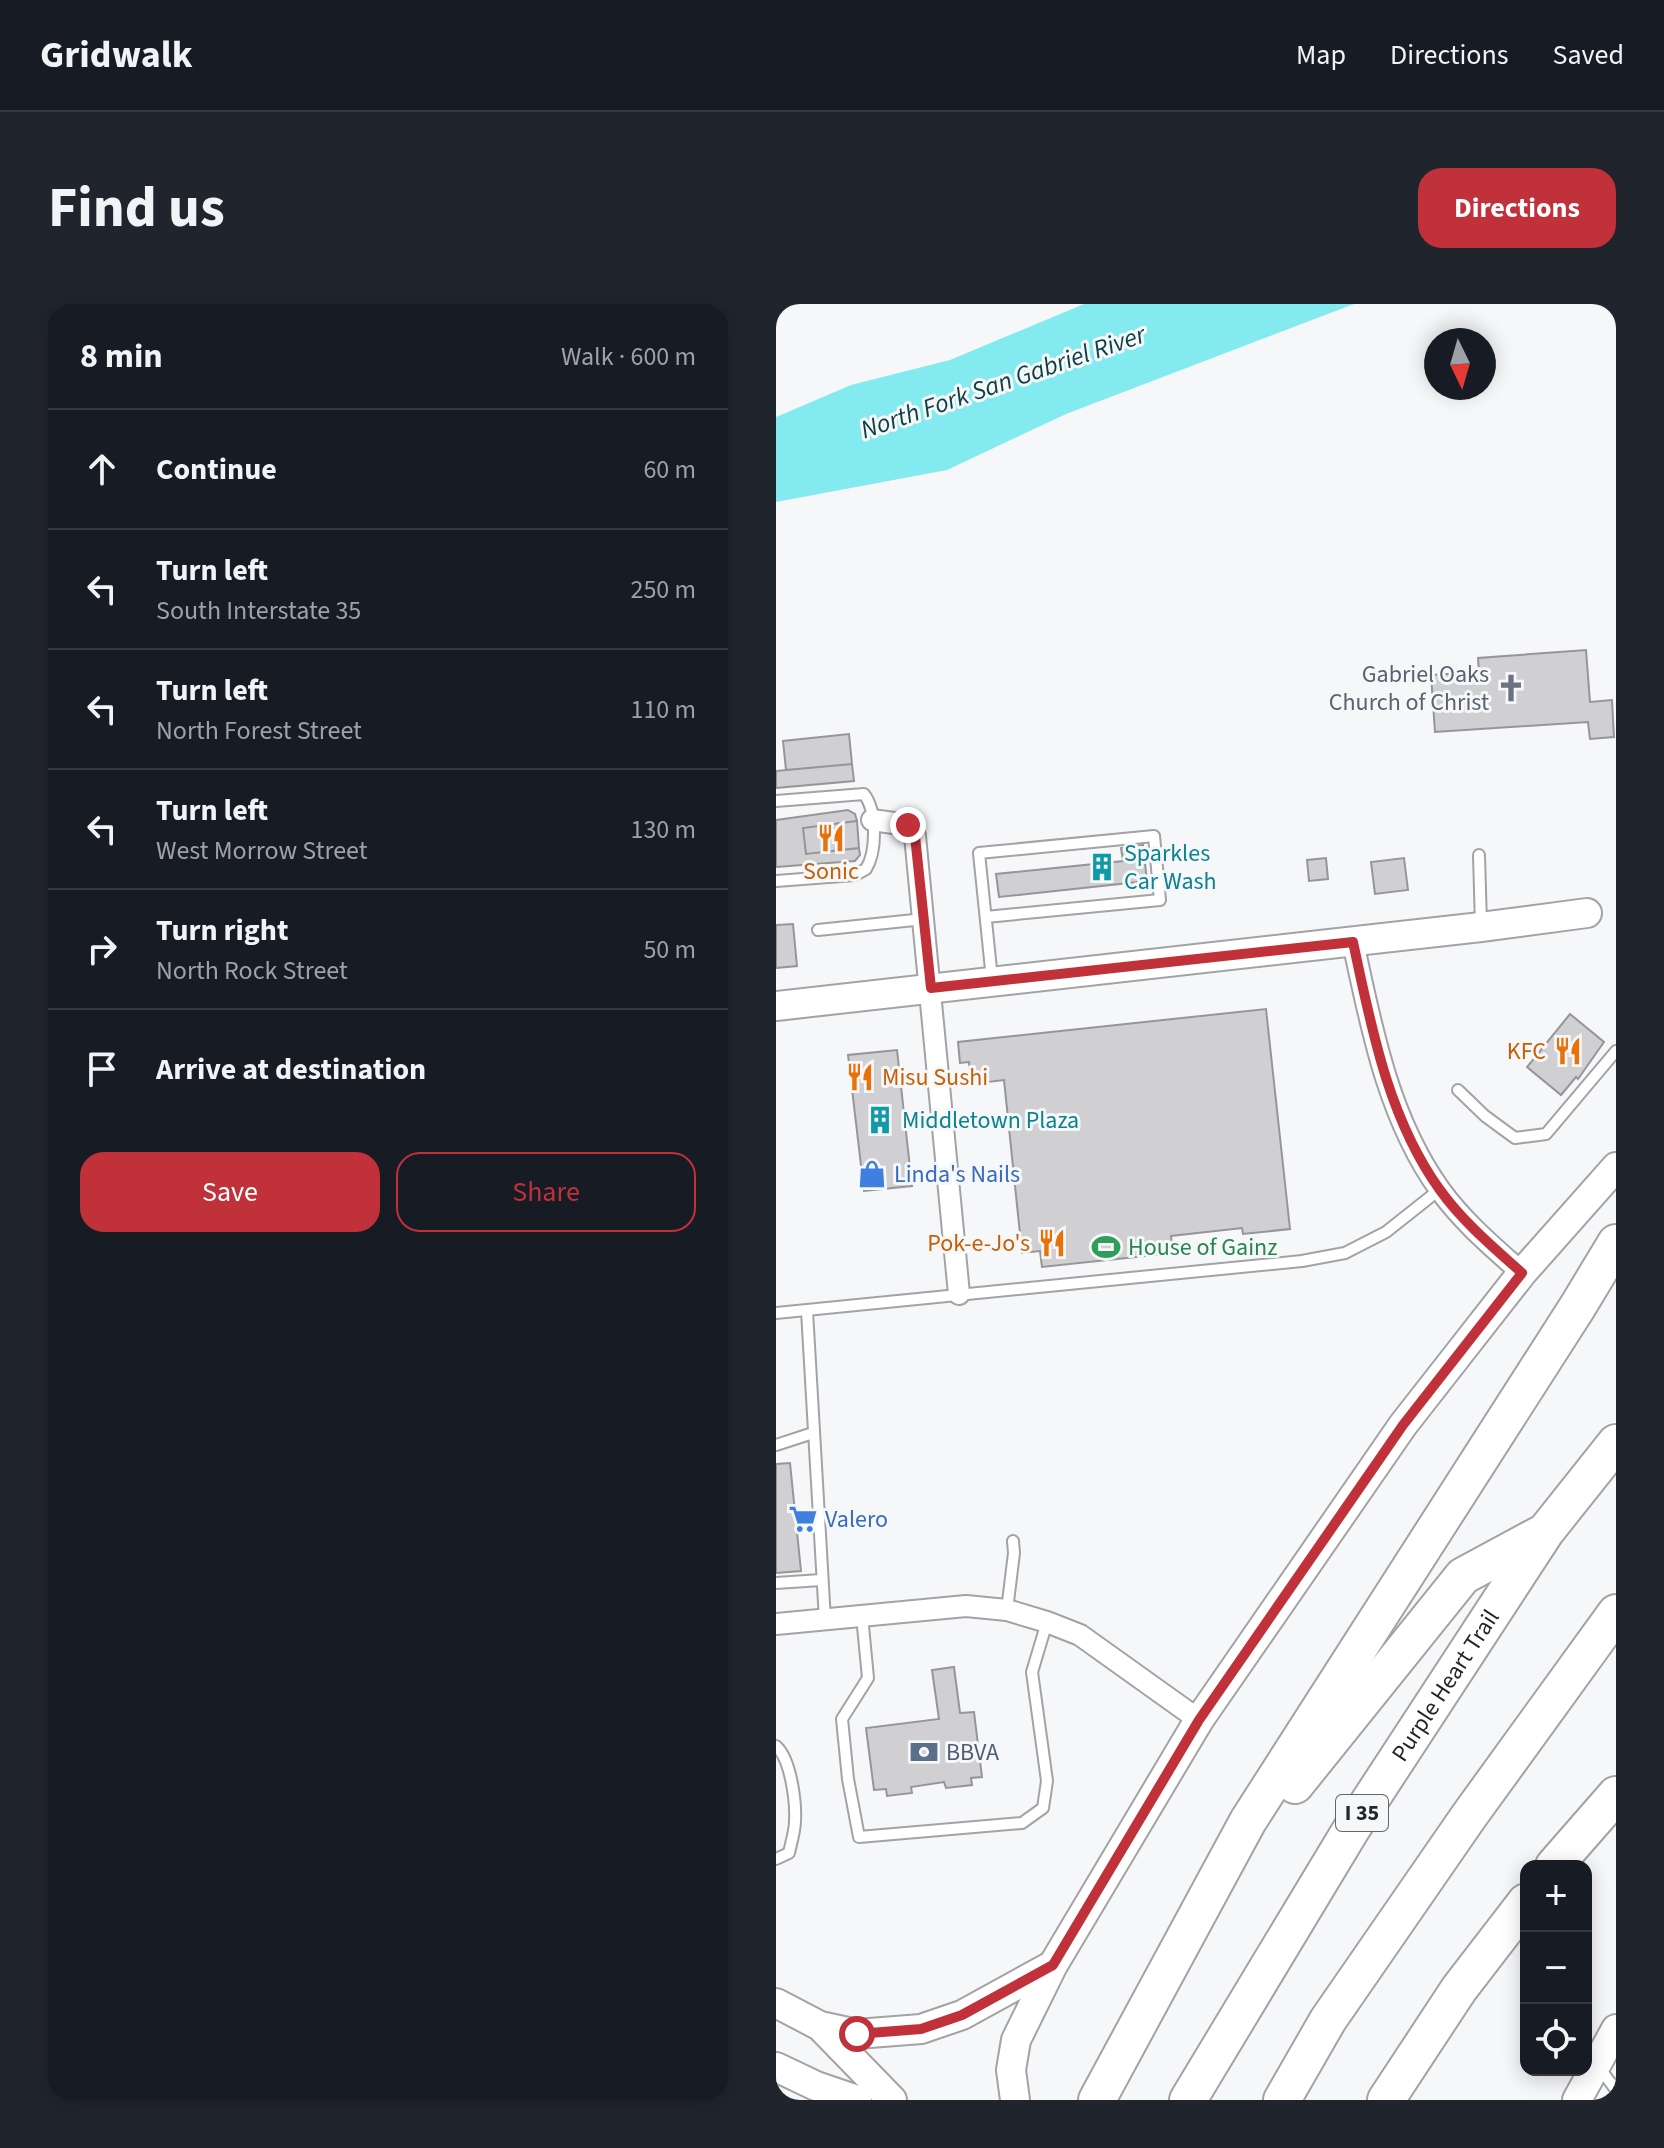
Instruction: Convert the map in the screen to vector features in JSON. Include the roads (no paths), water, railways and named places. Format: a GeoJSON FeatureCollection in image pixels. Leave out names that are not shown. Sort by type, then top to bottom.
{"type":"FeatureCollection","features":[{"type":"Feature","properties":{"kind":"highway"},"geometry":{"type":"LineString","coordinates":[[1097,2100],[1248,1821],[1616,1243]]}},
{"type":"Feature","properties":{"kind":"highway","name":"Purple Heart Trail"},"geometry":{"type":"LineString","coordinates":[[1188,2100],[1352,1828],[1546,1531],[1616,1443]]}},
{"type":"Feature","properties":{"kind":"highway"},"geometry":{"type":"LineString","coordinates":[[1248,1821],[1297,1784],[1463,1576],[1546,1531]]}},
{"type":"Feature","properties":{"kind":"highway"},"geometry":{"type":"LineString","coordinates":[[1282,2100],[1328,2020],[1469,1816],[1616,1613]]}},
{"type":"Feature","properties":{"kind":"highway"},"geometry":{"type":"LineString","coordinates":[[1559,1860],[1616,1795]]}},
{"type":"Feature","properties":{"kind":"highway"},"geometry":{"type":"LineString","coordinates":[[1386,2100],[1459,1989],[1520,1910]]}},
{"type":"Feature","properties":{"kind":"main road"},"geometry":{"type":"LineString","coordinates":[[776,1006],[1587,913]]}},
{"type":"Feature","properties":{"kind":"main road"},"geometry":{"type":"LineString","coordinates":[[1015,2100],[1011,2070],[1016,2040],[1053,1965],[1199,1720],[1403,1425],[1522,1273],[1616,1167]]}},
{"type":"Feature","properties":{"kind":"main road"},"geometry":{"type":"LineString","coordinates":[[776,2003],[820,2026],[857,2034],[921,2029],[962,2015],[1053,1965]]}},
{"type":"Feature","properties":{"kind":"main road"},"geometry":{"type":"LineString","coordinates":[[820,2026],[892,2100]]}},
{"type":"Feature","properties":{"kind":"main road"},"geometry":{"type":"LineString","coordinates":[[1577,2100],[1616,2029]]}},
{"type":"Feature","properties":{"kind":"main road"},"geometry":{"type":"LineString","coordinates":[[781,2070],[807,2100]]}},
{"type":"Feature","properties":{"kind":"main road"},"geometry":{"type":"LineString","coordinates":[[781,2070],[857,2100]]}},
{"type":"Feature","properties":{"kind":"street"},"geometry":{"type":"LineString","coordinates":[[872,820],[908,825],[915,836],[959,1294]]}},
{"type":"Feature","properties":{"kind":"street"},"geometry":{"type":"LineString","coordinates":[[1353,942],[1368,1011],[1392,1096],[1405,1129],[1439,1190],[1472,1229],[1522,1273]]}},
{"type":"Feature","properties":{"kind":"street"},"geometry":{"type":"LineString","coordinates":[[776,1624],[966,1606],[1007,1610],[1080,1635],[1199,1720]]}},
{"type":"Feature","properties":{"kind":"lane"},"geometry":{"type":"LineString","coordinates":[[776,801],[864,794],[870,802],[874,849],[866,869],[855,875],[776,881]]}},
{"type":"Feature","properties":{"kind":"lane"},"geometry":{"type":"LineString","coordinates":[[986,917],[1160,900],[1154,836],[979,853],[992,981]]}},
{"type":"Feature","properties":{"kind":"lane"},"geometry":{"type":"LineString","coordinates":[[1479,855],[1481,927]]}},
{"type":"Feature","properties":{"kind":"lane"},"geometry":{"type":"LineString","coordinates":[[818,930],[924,919]]}},
{"type":"Feature","properties":{"kind":"lane"},"geometry":{"type":"LineString","coordinates":[[1458,1090],[1485,1116],[1515,1138],[1546,1134],[1616,1051]]}},
{"type":"Feature","properties":{"kind":"lane"},"geometry":{"type":"LineString","coordinates":[[776,1313],[1302,1261],[1345,1253],[1386,1232],[1439,1190]]}},
{"type":"Feature","properties":{"kind":"lane"},"geometry":{"type":"LineString","coordinates":[[807,1311],[825,1620]]}},
{"type":"Feature","properties":{"kind":"lane"},"geometry":{"type":"LineString","coordinates":[[776,1445],[813,1433]]}},
{"type":"Feature","properties":{"kind":"lane"},"geometry":{"type":"LineString","coordinates":[[1007,1610],[1013,1541]]}},
{"type":"Feature","properties":{"kind":"lane"},"geometry":{"type":"LineString","coordinates":[[776,1583],[821,1580]]}},
{"type":"Feature","properties":{"kind":"lane"},"geometry":{"type":"LineString","coordinates":[[862,1616],[868,1678],[842,1719],[848,1779],[859,1837],[1022,1823],[1043,1808],[1047,1781],[1032,1672],[1047,1622]]}},
{"type":"Feature","properties":{"kind":"lane"},"geometry":{"type":"LineString","coordinates":[[776,1746],[781,1751],[792,1783],[795,1822],[789,1853],[776,1859]]}},
{"type":"Feature","properties":{"kind":"lane"},"geometry":{"type":"LineString","coordinates":[[1597,2064],[1616,2090]]}},
{"type":"Feature","properties":{"kind":"water","name":"North Fork San Gabriel River"},"geometry":{"type":"Polygon","coordinates":[[[1084,304],[1354,304],[1066,414],[947,470],[776,502],[776,417],[851,385],[950,360],[1084,304]]]}},
{"type":"Feature","properties":{"kind":"place","name":"Gabriel Oaks Church of Christ"},"geometry":{"type":"Point","coordinates":[1511,688]}},
{"type":"Feature","properties":{"kind":"place","name":"Sonic"},"geometry":{"type":"Point","coordinates":[831,838]}},
{"type":"Feature","properties":{"kind":"place","name":"Sparkles Car Wash"},"geometry":{"type":"Point","coordinates":[1102,867]}},
{"type":"Feature","properties":{"kind":"place","name":"KFC"},"geometry":{"type":"Point","coordinates":[1568,1051]}},
{"type":"Feature","properties":{"kind":"place","name":"Misu Sushi"},"geometry":{"type":"Point","coordinates":[860,1077]}},
{"type":"Feature","properties":{"kind":"place","name":"Middletown Plaza"},"geometry":{"type":"Point","coordinates":[880,1120]}},
{"type":"Feature","properties":{"kind":"place","name":"Linda's Nails"},"geometry":{"type":"Point","coordinates":[872,1174]}},
{"type":"Feature","properties":{"kind":"place","name":"Pok-e-Jo's"},"geometry":{"type":"Point","coordinates":[1052,1243]}},
{"type":"Feature","properties":{"kind":"place","name":"House of Gainz"},"geometry":{"type":"Point","coordinates":[1106,1247]}},
{"type":"Feature","properties":{"kind":"place","name":"Valero"},"geometry":{"type":"Point","coordinates":[803,1519]}},
{"type":"Feature","properties":{"kind":"place","name":"BBVA"},"geometry":{"type":"Point","coordinates":[924,1752]}}]}
